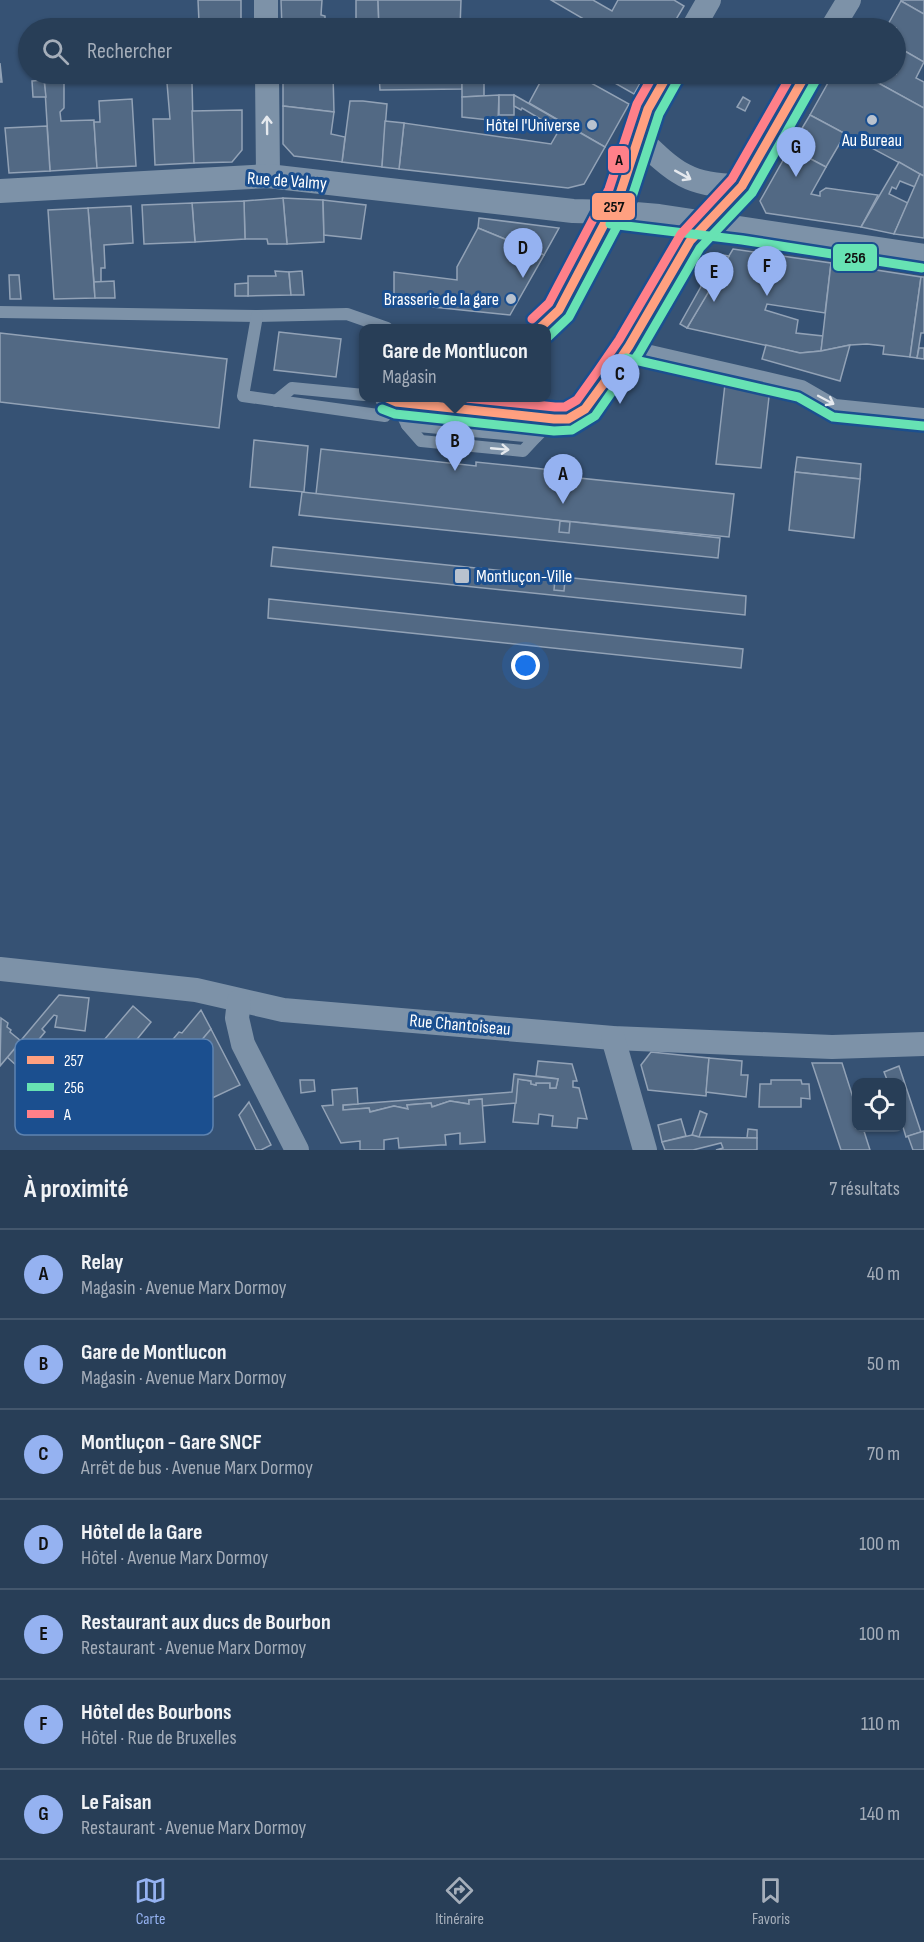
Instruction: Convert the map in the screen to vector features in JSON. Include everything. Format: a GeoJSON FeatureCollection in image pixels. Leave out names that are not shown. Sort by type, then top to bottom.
{"type":"FeatureCollection","features":[{"type":"Feature","properties":{"kind":"street"},"geometry":{"type":"LineString","coordinates":[[266,0],[266,18]]}},
{"type":"Feature","properties":{"kind":"street"},"geometry":{"type":"LineString","coordinates":[[699,18],[709,0]]}},
{"type":"Feature","properties":{"kind":"street"},"geometry":{"type":"LineString","coordinates":[[838,18],[849,0]]}},
{"type":"Feature","properties":{"kind":"street"},"geometry":{"type":"LineString","coordinates":[[267,84],[268,176]]}},
{"type":"Feature","properties":{"kind":"street"},"geometry":{"type":"LineString","coordinates":[[544,324],[560,310],[620,194],[648,109],[662,84]]}},
{"type":"Feature","properties":{"kind":"street"},"geometry":{"type":"LineString","coordinates":[[408,402],[554,419],[568,419],[585,410],[629,346],[690,241],[742,186],[800,84]]}},
{"type":"Feature","properties":{"kind":"street"},"geometry":{"type":"LineString","coordinates":[[638,137],[668,166],[681,175],[694,181],[720,186],[742,186]]}},
{"type":"Feature","properties":{"kind":"street","name":"Rue de Valmy"},"geometry":{"type":"LineString","coordinates":[[0,191],[268,176],[573,211],[659,216],[924,256]]}},
{"type":"Feature","properties":{"kind":"street","name":"Rue Chantoiseau"},"geometry":{"type":"LineString","coordinates":[[0,969],[196,990],[283,1010],[613,1038],[832,1047],[924,1044]]}},
{"type":"Feature","properties":{"kind":"street"},"geometry":{"type":"LineString","coordinates":[[239,1001],[237,1018],[243,1044],[297,1150]]}},
{"type":"Feature","properties":{"kind":"street"},"geometry":{"type":"LineString","coordinates":[[613,1038],[645,1150]]}},
{"type":"Feature","properties":{"kind":"lane"},"geometry":{"type":"LineString","coordinates":[[0,312],[256,316],[347,314],[376,324]]}},
{"type":"Feature","properties":{"kind":"lane"},"geometry":{"type":"LineString","coordinates":[[256,316],[243,396],[385,416],[390,402]]}},
{"type":"Feature","properties":{"kind":"lane"},"geometry":{"type":"LineString","coordinates":[[629,346],[802,386],[835,405],[924,414]]}},
{"type":"Feature","properties":{"kind":"lane"},"geometry":{"type":"LineString","coordinates":[[276,400],[292,388],[359,395]]}},
{"type":"Feature","properties":{"kind":"lane"},"geometry":{"type":"LineString","coordinates":[[392,402],[407,425],[536,436],[554,419]]}},
{"type":"Feature","properties":{"kind":"building"},"geometry":{"type":"Polygon","coordinates":[[[198,0],[241,0],[241,18],[199,18],[198,0]]]}},
{"type":"Feature","properties":{"kind":"building"},"geometry":{"type":"Polygon","coordinates":[[[281,0],[322,0],[321,15],[325,18],[282,18],[281,0]]]}},
{"type":"Feature","properties":{"kind":"building"},"geometry":{"type":"Polygon","coordinates":[[[356,0],[378,0],[379,18],[356,18],[356,0]]]}},
{"type":"Feature","properties":{"kind":"building"},"geometry":{"type":"Polygon","coordinates":[[[378,0],[461,0],[460,18],[379,18],[378,0]]]}},
{"type":"Feature","properties":{"kind":"building"},"geometry":{"type":"Polygon","coordinates":[[[551,0],[593,0],[612,11],[618,0],[674,0],[684,6],[677,18],[582,18],[551,0]]]}},
{"type":"Feature","properties":{"kind":"building"},"geometry":{"type":"Polygon","coordinates":[[[902,0],[924,0],[924,14],[901,1],[902,0]]]}},
{"type":"Feature","properties":{"kind":"building"},"geometry":{"type":"Polygon","coordinates":[[[901,1],[924,14],[924,62],[906,52],[906,18],[892,18],[901,1]]]}},
{"type":"Feature","properties":{"kind":"building"},"geometry":{"type":"Polygon","coordinates":[[[906,52],[924,62],[916,78],[924,82],[924,108],[880,84],[906,84],[906,52]]]}},
{"type":"Feature","properties":{"kind":"building"},"geometry":{"type":"Polygon","coordinates":[[[32,84],[44,84],[46,97],[33,97],[32,84]]]}},
{"type":"Feature","properties":{"kind":"building"},"geometry":{"type":"Polygon","coordinates":[[[45,84],[64,84],[64,108],[60,112],[61,121],[94,120],[97,168],[50,171],[45,84]]]}},
{"type":"Feature","properties":{"kind":"building"},"geometry":{"type":"Polygon","coordinates":[[[167,84],[192,84],[194,163],[155,165],[153,119],[170,119],[167,84]]]}},
{"type":"Feature","properties":{"kind":"building"},"geometry":{"type":"Polygon","coordinates":[[[283,84],[333,84],[334,112],[283,106],[283,84]]]}},
{"type":"Feature","properties":{"kind":"building"},"geometry":{"type":"Polygon","coordinates":[[[380,84],[462,84],[462,89],[380,90],[380,84]]]}},
{"type":"Feature","properties":{"kind":"building"},"geometry":{"type":"Polygon","coordinates":[[[462,84],[484,84],[484,96],[462,97],[462,84]]]}},
{"type":"Feature","properties":{"kind":"building","name":"Hôtel l'Universe"},"geometry":{"type":"Polygon","coordinates":[[[539,84],[593,84],[629,104],[605,147],[529,103],[539,84]]]}},
{"type":"Feature","properties":{"kind":"building"},"geometry":{"type":"Polygon","coordinates":[[[616,84],[640,84],[634,94],[616,84]]]}},
{"type":"Feature","properties":{"kind":"building","name":"Au Bureau"},"geometry":{"type":"Polygon","coordinates":[[[827,84],[880,84],[924,108],[924,176],[810,115],[827,84]]]}},
{"type":"Feature","properties":{"kind":"building"},"geometry":{"type":"Polygon","coordinates":[[[499,95],[498,121],[462,117],[462,97],[499,95]]]}},
{"type":"Feature","properties":{"kind":"building"},"geometry":{"type":"Polygon","coordinates":[[[499,95],[514,95],[514,115],[499,115],[499,95]]]}},
{"type":"Feature","properties":{"kind":"building"},"geometry":{"type":"Polygon","coordinates":[[[514,95],[605,147],[584,184],[568,188],[399,169],[404,123],[551,144],[559,130],[522,108],[521,110],[514,106],[514,95]]]}},
{"type":"Feature","properties":{"kind":"building"},"geometry":{"type":"Polygon","coordinates":[[[743,97],[750,101],[745,111],[737,107],[743,97]]]}},
{"type":"Feature","properties":{"kind":"building"},"geometry":{"type":"Polygon","coordinates":[[[132,99],[136,166],[97,168],[94,122],[100,122],[99,101],[132,99]]]}},
{"type":"Feature","properties":{"kind":"building"},"geometry":{"type":"Polygon","coordinates":[[[350,101],[387,104],[382,167],[342,162],[350,101]]]}},
{"type":"Feature","properties":{"kind":"building"},"geometry":{"type":"Polygon","coordinates":[[[283,106],[334,112],[331,134],[345,137],[342,162],[294,156],[283,144],[283,106]]]}},
{"type":"Feature","properties":{"kind":"building"},"geometry":{"type":"Polygon","coordinates":[[[242,110],[242,150],[232,162],[194,163],[192,111],[242,110]]]}},
{"type":"Feature","properties":{"kind":"building"},"geometry":{"type":"Polygon","coordinates":[[[810,115],[855,139],[849,148],[840,143],[826,167],[790,148],[810,115]]]}},
{"type":"Feature","properties":{"kind":"building"},"geometry":{"type":"Polygon","coordinates":[[[385,121],[404,123],[399,169],[382,167],[385,121]]]}},
{"type":"Feature","properties":{"kind":"building"},"geometry":{"type":"Polygon","coordinates":[[[47,126],[50,171],[9,173],[5,128],[47,126]]]}},
{"type":"Feature","properties":{"kind":"building"},"geometry":{"type":"Polygon","coordinates":[[[790,148],[826,167],[811,194],[820,196],[820,192],[826,188],[878,195],[861,227],[766,213],[760,201],[790,148]]]}},
{"type":"Feature","properties":{"kind":"building"},"geometry":{"type":"Polygon","coordinates":[[[899,162],[920,174],[915,187],[900,181],[896,189],[892,187],[889,194],[908,203],[894,234],[861,227],[899,162]]]}},
{"type":"Feature","properties":{"kind":"building"},"geometry":{"type":"Polygon","coordinates":[[[920,174],[924,176],[924,238],[894,234],[920,174]]]}},
{"type":"Feature","properties":{"kind":"building"},"geometry":{"type":"Polygon","coordinates":[[[283,198],[323,200],[324,242],[287,244],[283,198]]]}},
{"type":"Feature","properties":{"kind":"building"},"geometry":{"type":"Polygon","coordinates":[[[283,198],[287,244],[268,244],[267,239],[245,239],[244,201],[283,198]]]}},
{"type":"Feature","properties":{"kind":"building"},"geometry":{"type":"Polygon","coordinates":[[[323,200],[366,205],[361,239],[324,235],[323,200]]]}},
{"type":"Feature","properties":{"kind":"building"},"geometry":{"type":"Polygon","coordinates":[[[244,201],[245,239],[195,242],[192,203],[244,201]]]}},
{"type":"Feature","properties":{"kind":"building"},"geometry":{"type":"Polygon","coordinates":[[[192,203],[195,242],[144,244],[142,205],[192,203]]]}},
{"type":"Feature","properties":{"kind":"building"},"geometry":{"type":"Polygon","coordinates":[[[131,206],[133,243],[104,245],[105,268],[101,268],[101,282],[94,282],[88,208],[131,206]]]}},
{"type":"Feature","properties":{"kind":"building"},"geometry":{"type":"Polygon","coordinates":[[[88,208],[95,298],[54,299],[48,210],[88,208]]]}},
{"type":"Feature","properties":{"kind":"building"},"geometry":{"type":"Polygon","coordinates":[[[479,218],[559,228],[544,255],[478,228],[479,218]]]}},
{"type":"Feature","properties":{"kind":"building"},"geometry":{"type":"Polygon","coordinates":[[[478,228],[544,255],[510,315],[394,303],[394,272],[457,280],[457,267],[478,228]]]}},
{"type":"Feature","properties":{"kind":"building"},"geometry":{"type":"Polygon","coordinates":[[[733,249],[831,263],[825,313],[767,304],[765,310],[798,320],[796,333],[823,336],[821,351],[800,353],[687,328],[733,249]]]}},
{"type":"Feature","properties":{"kind":"building"},"geometry":{"type":"Polygon","coordinates":[[[723,255],[729,256],[711,288],[703,283],[717,259],[723,255]]]}},
{"type":"Feature","properties":{"kind":"building"},"geometry":{"type":"Polygon","coordinates":[[[831,263],[921,277],[910,357],[883,354],[884,346],[867,344],[821,351],[831,263]]]}},
{"type":"Feature","properties":{"kind":"building"},"geometry":{"type":"Polygon","coordinates":[[[275,271],[289,272],[291,295],[248,296],[248,276],[276,276],[275,271]]]}},
{"type":"Feature","properties":{"kind":"building"},"geometry":{"type":"Polygon","coordinates":[[[302,271],[304,295],[291,295],[289,272],[302,271]]]}},
{"type":"Feature","properties":{"kind":"building"},"geometry":{"type":"Polygon","coordinates":[[[9,275],[19,275],[21,299],[10,299],[9,275]]]}},
{"type":"Feature","properties":{"kind":"building"},"geometry":{"type":"Polygon","coordinates":[[[921,277],[924,277],[924,333],[921,333],[917,358],[910,357],[921,277]]]}},
{"type":"Feature","properties":{"kind":"building"},"geometry":{"type":"Polygon","coordinates":[[[114,281],[115,298],[95,298],[94,282],[114,281]]]}},
{"type":"Feature","properties":{"kind":"building"},"geometry":{"type":"Polygon","coordinates":[[[248,283],[248,296],[235,296],[235,284],[248,283]]]}},
{"type":"Feature","properties":{"kind":"building"},"geometry":{"type":"Polygon","coordinates":[[[703,283],[711,288],[687,328],[680,324],[703,283]]]}},
{"type":"Feature","properties":{"kind":"building"},"geometry":{"type":"Polygon","coordinates":[[[279,332],[341,339],[336,377],[274,370],[279,332]]]}},
{"type":"Feature","properties":{"kind":"building"},"geometry":{"type":"Polygon","coordinates":[[[0,333],[227,359],[219,428],[0,402],[0,333]]]}},
{"type":"Feature","properties":{"kind":"building"},"geometry":{"type":"Polygon","coordinates":[[[766,345],[800,353],[850,345],[840,381],[762,359],[766,345]]]}},
{"type":"Feature","properties":{"kind":"building"},"geometry":{"type":"Polygon","coordinates":[[[919,348],[924,348],[924,359],[917,358],[919,348]]]}},
{"type":"Feature","properties":{"kind":"building"},"geometry":{"type":"Polygon","coordinates":[[[725,384],[770,388],[761,468],[716,464],[725,384]]]}},
{"type":"Feature","properties":{"kind":"building"},"geometry":{"type":"Polygon","coordinates":[[[254,440],[308,446],[304,492],[250,487],[254,440]]]}},
{"type":"Feature","properties":{"kind":"building"},"geometry":{"type":"Polygon","coordinates":[[[321,449],[476,466],[476,462],[534,468],[560,471],[560,476],[734,494],[729,537],[316,494],[321,449]]]}},
{"type":"Feature","properties":{"kind":"building"},"geometry":{"type":"Polygon","coordinates":[[[797,457],[861,464],[860,479],[795,472],[797,457]]]}},
{"type":"Feature","properties":{"kind":"building"},"geometry":{"type":"Polygon","coordinates":[[[795,472],[860,479],[854,538],[789,530],[795,472]]]}},
{"type":"Feature","properties":{"kind":"building"},"geometry":{"type":"Polygon","coordinates":[[[302,492],[720,538],[718,558],[299,515],[302,492]]]}},
{"type":"Feature","properties":{"kind":"building"},"geometry":{"type":"Polygon","coordinates":[[[560,521],[570,522],[569,533],[559,532],[560,521]]]}},
{"type":"Feature","properties":{"kind":"building"},"geometry":{"type":"Polygon","coordinates":[[[273,547],[746,596],[745,615],[271,566],[273,547]]]}},
{"type":"Feature","properties":{"kind":"building"},"geometry":{"type":"Polygon","coordinates":[[[555,579],[565,580],[564,591],[554,590],[555,579]]]}},
{"type":"Feature","properties":{"kind":"building"},"geometry":{"type":"Polygon","coordinates":[[[269,599],[743,649],[741,668],[268,618],[269,599]]]}},
{"type":"Feature","properties":{"kind":"building"},"geometry":{"type":"Polygon","coordinates":[[[59,995],[89,998],[85,1031],[55,1027],[57,1016],[54,1015],[42,1029],[45,1032],[39,1039],[22,1039],[59,995]]]}},
{"type":"Feature","properties":{"kind":"building"},"geometry":{"type":"Polygon","coordinates":[[[133,1006],[151,1022],[137,1039],[105,1039],[133,1006]]]}},
{"type":"Feature","properties":{"kind":"building"},"geometry":{"type":"Polygon","coordinates":[[[201,1010],[211,1029],[203,1039],[173,1039],[179,1032],[182,1033],[201,1010]]]}},
{"type":"Feature","properties":{"kind":"building"},"geometry":{"type":"Polygon","coordinates":[[[1,1018],[8,1023],[7,1027],[11,1030],[10,1032],[19,1039],[15,1039],[15,1048],[0,1066],[1,1018]]]}},
{"type":"Feature","properties":{"kind":"building"},"geometry":{"type":"Polygon","coordinates":[[[211,1029],[240,1085],[213,1098],[213,1039],[202,1039],[211,1029]]]}},
{"type":"Feature","properties":{"kind":"building"},"geometry":{"type":"Polygon","coordinates":[[[15,1047],[15,1064],[7,1057],[15,1047]]]}},
{"type":"Feature","properties":{"kind":"building"},"geometry":{"type":"Polygon","coordinates":[[[651,1052],[709,1058],[706,1096],[648,1090],[641,1065],[651,1052]]]}},
{"type":"Feature","properties":{"kind":"building"},"geometry":{"type":"Polygon","coordinates":[[[709,1058],[742,1061],[741,1075],[748,1075],[746,1097],[706,1092],[709,1058]]]}},
{"type":"Feature","properties":{"kind":"building"},"geometry":{"type":"Polygon","coordinates":[[[538,1061],[572,1064],[577,1081],[573,1081],[573,1087],[579,1088],[587,1119],[578,1118],[577,1128],[552,1126],[553,1116],[539,1114],[538,1124],[513,1122],[518,1079],[531,1081],[531,1084],[536,1085],[536,1083],[550,1083],[550,1088],[556,1088],[558,1079],[536,1076],[538,1061]]]}},
{"type":"Feature","properties":{"kind":"building"},"geometry":{"type":"Polygon","coordinates":[[[812,1063],[842,1063],[852,1094],[852,1132],[864,1132],[870,1150],[841,1150],[812,1063]]]}},
{"type":"Feature","properties":{"kind":"building"},"geometry":{"type":"Polygon","coordinates":[[[899,1066],[903,1078],[886,1078],[884,1072],[899,1066]]]}},
{"type":"Feature","properties":{"kind":"building"},"geometry":{"type":"Polygon","coordinates":[[[514,1074],[558,1079],[556,1088],[550,1088],[550,1083],[536,1083],[536,1085],[531,1084],[531,1081],[518,1079],[516,1103],[482,1106],[482,1099],[469,1100],[469,1104],[450,1101],[432,1107],[431,1103],[407,1105],[408,1109],[394,1106],[370,1112],[369,1108],[343,1110],[343,1105],[512,1092],[514,1074]]]}},
{"type":"Feature","properties":{"kind":"building"},"geometry":{"type":"Polygon","coordinates":[[[300,1080],[314,1080],[315,1091],[301,1093],[300,1080]]]}},
{"type":"Feature","properties":{"kind":"building"},"geometry":{"type":"Polygon","coordinates":[[[771,1080],[801,1080],[802,1084],[809,1084],[810,1099],[801,1098],[801,1107],[759,1107],[760,1084],[771,1084],[771,1080]]]}},
{"type":"Feature","properties":{"kind":"building"},"geometry":{"type":"Polygon","coordinates":[[[906,1087],[921,1132],[906,1137],[904,1132],[906,1087]]]}},
{"type":"Feature","properties":{"kind":"building"},"geometry":{"type":"Polygon","coordinates":[[[357,1088],[358,1104],[343,1105],[343,1110],[369,1108],[370,1112],[394,1106],[408,1109],[407,1105],[431,1103],[432,1107],[450,1101],[469,1104],[469,1100],[482,1099],[485,1142],[460,1144],[460,1133],[445,1135],[446,1145],[399,1148],[398,1138],[384,1140],[384,1150],[360,1150],[360,1141],[341,1143],[322,1106],[333,1105],[332,1090],[357,1088]]]}},
{"type":"Feature","properties":{"kind":"building"},"geometry":{"type":"Polygon","coordinates":[[[249,1102],[271,1145],[261,1150],[256,1150],[239,1115],[249,1102]]]}},
{"type":"Feature","properties":{"kind":"building"},"geometry":{"type":"Polygon","coordinates":[[[700,1111],[707,1114],[699,1137],[692,1135],[700,1111]]]}},
{"type":"Feature","properties":{"kind":"building"},"geometry":{"type":"Polygon","coordinates":[[[681,1119],[686,1136],[662,1142],[658,1125],[681,1119]]]}},
{"type":"Feature","properties":{"kind":"building"},"geometry":{"type":"Polygon","coordinates":[[[748,1129],[757,1130],[757,1138],[747,1138],[748,1129]]]}},
{"type":"Feature","properties":{"kind":"building"},"geometry":{"type":"Polygon","coordinates":[[[924,1131],[924,1150],[913,1150],[908,1136],[924,1131]]]}},
{"type":"Feature","properties":{"kind":"building"},"geometry":{"type":"Polygon","coordinates":[[[692,1135],[757,1138],[757,1150],[716,1150],[723,1148],[721,1143],[693,1150],[665,1150],[662,1142],[692,1135]]]}},
{"type":"Feature","properties":{"kind":"transit line","name":"A"},"geometry":{"type":"LineString","coordinates":[[532,319],[549,303],[609,189],[637,104],[648,84]]}},
{"type":"Feature","properties":{"kind":"transit line","name":"257"},"geometry":{"type":"LineString","coordinates":[[544,324],[559,310],[620,194],[648,109],[662,84]]}},
{"type":"Feature","properties":{"kind":"transit line","name":"256"},"geometry":{"type":"LineString","coordinates":[[551,334],[569,317],[631,200],[659,114],[676,84]]}},
{"type":"Feature","properties":{"kind":"transit line","name":"A"},"geometry":{"type":"LineString","coordinates":[[506,402],[565,407],[577,400],[619,340],[681,234],[732,179],[786,84]]}},
{"type":"Feature","properties":{"kind":"transit line","name":"257"},"geometry":{"type":"LineString","coordinates":[[396,402],[554,419],[568,419],[585,409],[629,346],[690,241],[742,186],[800,84]]}},
{"type":"Feature","properties":{"kind":"transit line","name":"256"},"geometry":{"type":"LineString","coordinates":[[382,409],[395,414],[554,431],[572,430],[595,416],[639,353],[700,248],[752,193],[814,84]]}},
{"type":"Feature","properties":{"kind":"transit line","name":"256"},"geometry":{"type":"LineString","coordinates":[[610,224],[742,240],[922,268]]}},
{"type":"Feature","properties":{"kind":"transit line","name":"256"},"geometry":{"type":"LineString","coordinates":[[626,358],[798,397],[833,417],[923,426]]}},
{"type":"Feature","properties":{"kind":"place","name":"Au Bureau"},"geometry":{"type":"Point","coordinates":[872,120]}},
{"type":"Feature","properties":{"kind":"place","name":"Hôtel l'Universe"},"geometry":{"type":"Point","coordinates":[592,125]}},
{"type":"Feature","properties":{"kind":"place","name":"Le Faisan"},"geometry":{"type":"Point","coordinates":[796,177]}},
{"type":"Feature","properties":{"kind":"place","name":"Hôtel de la Gare"},"geometry":{"type":"Point","coordinates":[523,278]}},
{"type":"Feature","properties":{"kind":"place","name":"Hôtel des Bourbons"},"geometry":{"type":"Point","coordinates":[767,296]}},
{"type":"Feature","properties":{"kind":"place","name":"Brasserie de la gare"},"geometry":{"type":"Point","coordinates":[511,299]}},
{"type":"Feature","properties":{"kind":"place","name":"Restaurant aux ducs de Bourbon"},"geometry":{"type":"Point","coordinates":[714,302]}},
{"type":"Feature","properties":{"kind":"place","name":"Montluçon - Gare SNCF"},"geometry":{"type":"Point","coordinates":[620,404]}},
{"type":"Feature","properties":{"kind":"place","name":"Gare de Montlucon"},"geometry":{"type":"Point","coordinates":[455,471]}},
{"type":"Feature","properties":{"kind":"place","name":"Relay"},"geometry":{"type":"Point","coordinates":[563,504]}},
{"type":"Feature","properties":{"kind":"place","name":"Montluçon-Ville"},"geometry":{"type":"Point","coordinates":[462,576]}}]}
